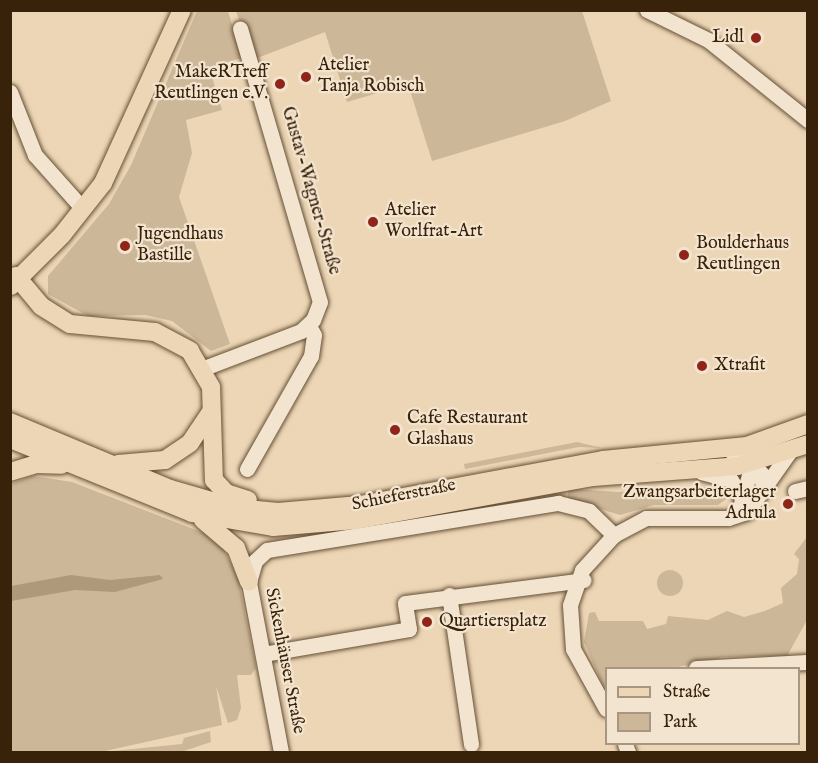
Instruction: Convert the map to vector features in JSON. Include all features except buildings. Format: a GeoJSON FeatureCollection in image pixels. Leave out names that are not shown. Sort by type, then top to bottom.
{"type":"FeatureCollection","features":[{"type":"Feature","properties":{"kind":"main road"},"geometry":{"type":"LineString","coordinates":[[182,10],[120,153],[83,209],[12,276],[61,319],[95,330],[163,334],[182,344],[204,368],[212,410],[210,465],[220,488],[247,500],[334,509]]}},
{"type":"Feature","properties":{"kind":"main road"},"geometry":{"type":"LineString","coordinates":[[107,464],[165,460],[190,443],[212,410]]}},
{"type":"Feature","properties":{"kind":"main road","name":"Schieferstraße"},"geometry":{"type":"LineString","coordinates":[[10,422],[107,464],[236,508],[334,509],[541,469],[764,443],[807,424]]}},
{"type":"Feature","properties":{"kind":"main road","name":"Schieferstraße"},"geometry":{"type":"LineString","coordinates":[[10,439],[192,513],[245,525],[300,526],[558,482],[751,463],[790,452],[807,444]]}},
{"type":"Feature","properties":{"kind":"main road"},"geometry":{"type":"LineString","coordinates":[[10,472],[36,464],[75,467]]}},
{"type":"Feature","properties":{"kind":"main road"},"geometry":{"type":"LineString","coordinates":[[192,513],[236,548],[249,582]]}},
{"type":"Feature","properties":{"kind":"street"},"geometry":{"type":"LineString","coordinates":[[647,10],[708,40],[807,120]]}},
{"type":"Feature","properties":{"kind":"street","name":"Gustav-Wagner-Straße"},"geometry":{"type":"LineString","coordinates":[[240,28],[320,293],[309,326]]}},
{"type":"Feature","properties":{"kind":"street"},"geometry":{"type":"LineString","coordinates":[[10,92],[35,155],[83,209]]}},
{"type":"Feature","properties":{"kind":"street"},"geometry":{"type":"LineString","coordinates":[[204,368],[309,326],[314,335],[311,356],[247,469]]}},
{"type":"Feature","properties":{"kind":"street"},"geometry":{"type":"LineString","coordinates":[[741,507],[751,463],[764,443]]}},
{"type":"Feature","properties":{"kind":"street"},"geometry":{"type":"LineString","coordinates":[[728,449],[751,463],[761,473],[764,490]]}},
{"type":"Feature","properties":{"kind":"street"},"geometry":{"type":"LineString","coordinates":[[605,707],[576,660],[571,621],[580,580],[593,558],[614,535],[655,516],[754,506],[790,452]]}},
{"type":"Feature","properties":{"kind":"street"},"geometry":{"type":"LineString","coordinates":[[698,470],[731,480],[741,507]]}},
{"type":"Feature","properties":{"kind":"street","name":"Sickenhäuser Straße"},"geometry":{"type":"LineString","coordinates":[[281,753],[249,582],[255,561],[277,547],[546,505],[580,507],[614,535]]}},
{"type":"Feature","properties":{"kind":"street"},"geometry":{"type":"LineString","coordinates":[[263,654],[409,629],[405,603],[495,588],[580,580]]}},
{"type":"Feature","properties":{"kind":"street"},"geometry":{"type":"LineString","coordinates":[[449,595],[471,744]]}},
{"type":"Feature","properties":{"kind":"street"},"geometry":{"type":"LineString","coordinates":[[728,667],[807,662]]}},
{"type":"Feature","properties":{"kind":"green space"},"geometry":{"type":"Polygon","coordinates":[[[197,11],[228,11],[242,58],[209,67],[222,110],[186,120],[192,153],[179,197],[230,344],[211,351],[172,321],[145,315],[88,316],[48,294],[48,276],[109,204],[131,165],[197,11]]]}},
{"type":"Feature","properties":{"kind":"green space"},"geometry":{"type":"Polygon","coordinates":[[[236,11],[582,11],[611,101],[565,121],[432,161],[408,84],[347,102],[325,32],[252,60],[236,11]]]}},
{"type":"Feature","properties":{"kind":"green space"},"geometry":{"type":"Polygon","coordinates":[[[577,442],[602,448],[579,447],[465,469],[464,464],[577,442]]]}},
{"type":"Feature","properties":{"kind":"green space"},"geometry":{"type":"Polygon","coordinates":[[[33,476],[72,482],[206,534],[221,545],[238,578],[256,668],[251,675],[237,675],[241,708],[237,720],[228,723],[216,686],[222,725],[101,752],[11,752],[11,484],[33,476]]]}},
{"type":"Feature","properties":{"kind":"green space"},"geometry":{"type":"Polygon","coordinates":[[[723,486],[729,497],[718,505],[654,505],[620,515],[568,499],[568,490],[576,489],[618,492],[723,486]]]}},
{"type":"Feature","properties":{"kind":"green space"},"geometry":{"type":"Polygon","coordinates":[[[807,537],[807,620],[787,656],[723,657],[678,667],[605,667],[605,690],[584,642],[589,613],[595,612],[599,621],[643,621],[647,629],[666,624],[668,616],[708,620],[727,611],[744,617],[765,611],[783,603],[781,588],[797,574],[799,559],[794,554],[807,537]]]}},
{"type":"Feature","properties":{"kind":"green space"},"geometry":{"type":"Polygon","coordinates":[[[670,570],[679,574],[683,583],[679,592],[670,596],[661,592],[657,583],[661,574],[670,570]]]}},
{"type":"Feature","properties":{"kind":"green space"},"geometry":{"type":"Polygon","coordinates":[[[210,731],[211,742],[181,752],[103,752],[182,744],[184,738],[210,731]]]}},
{"type":"Feature","properties":{"kind":"shaded area"},"geometry":{"type":"Polygon","coordinates":[[[71,575],[110,580],[160,575],[163,579],[115,592],[75,590],[11,601],[11,586],[71,575]]]}},
{"type":"Feature","properties":{"kind":"place","name":"Lidl"},"geometry":{"type":"Point","coordinates":[756,38]}},
{"type":"Feature","properties":{"kind":"place","name":"Atelier Tanja Robisch"},"geometry":{"type":"Point","coordinates":[306,77]}},
{"type":"Feature","properties":{"kind":"place","name":"MakeRTreff Reutlingen e.V."},"geometry":{"type":"Point","coordinates":[280,84]}},
{"type":"Feature","properties":{"kind":"place","name":"Atelier Worlfrat-Art"},"geometry":{"type":"Point","coordinates":[373,222]}},
{"type":"Feature","properties":{"kind":"place","name":"Jugendhaus Bastille"},"geometry":{"type":"Point","coordinates":[125,246]}},
{"type":"Feature","properties":{"kind":"place","name":"Boulderhaus Reutlingen"},"geometry":{"type":"Point","coordinates":[684,255]}},
{"type":"Feature","properties":{"kind":"place","name":"Xtrafit"},"geometry":{"type":"Point","coordinates":[702,366]}},
{"type":"Feature","properties":{"kind":"place","name":"Cafe Restaurant Glashaus"},"geometry":{"type":"Point","coordinates":[395,430]}},
{"type":"Feature","properties":{"kind":"place","name":"Zwangsarbeiterlager Adrula"},"geometry":{"type":"Point","coordinates":[788,504]}},
{"type":"Feature","properties":{"kind":"place","name":"Quartiersplatz"},"geometry":{"type":"Point","coordinates":[427,622]}}]}
